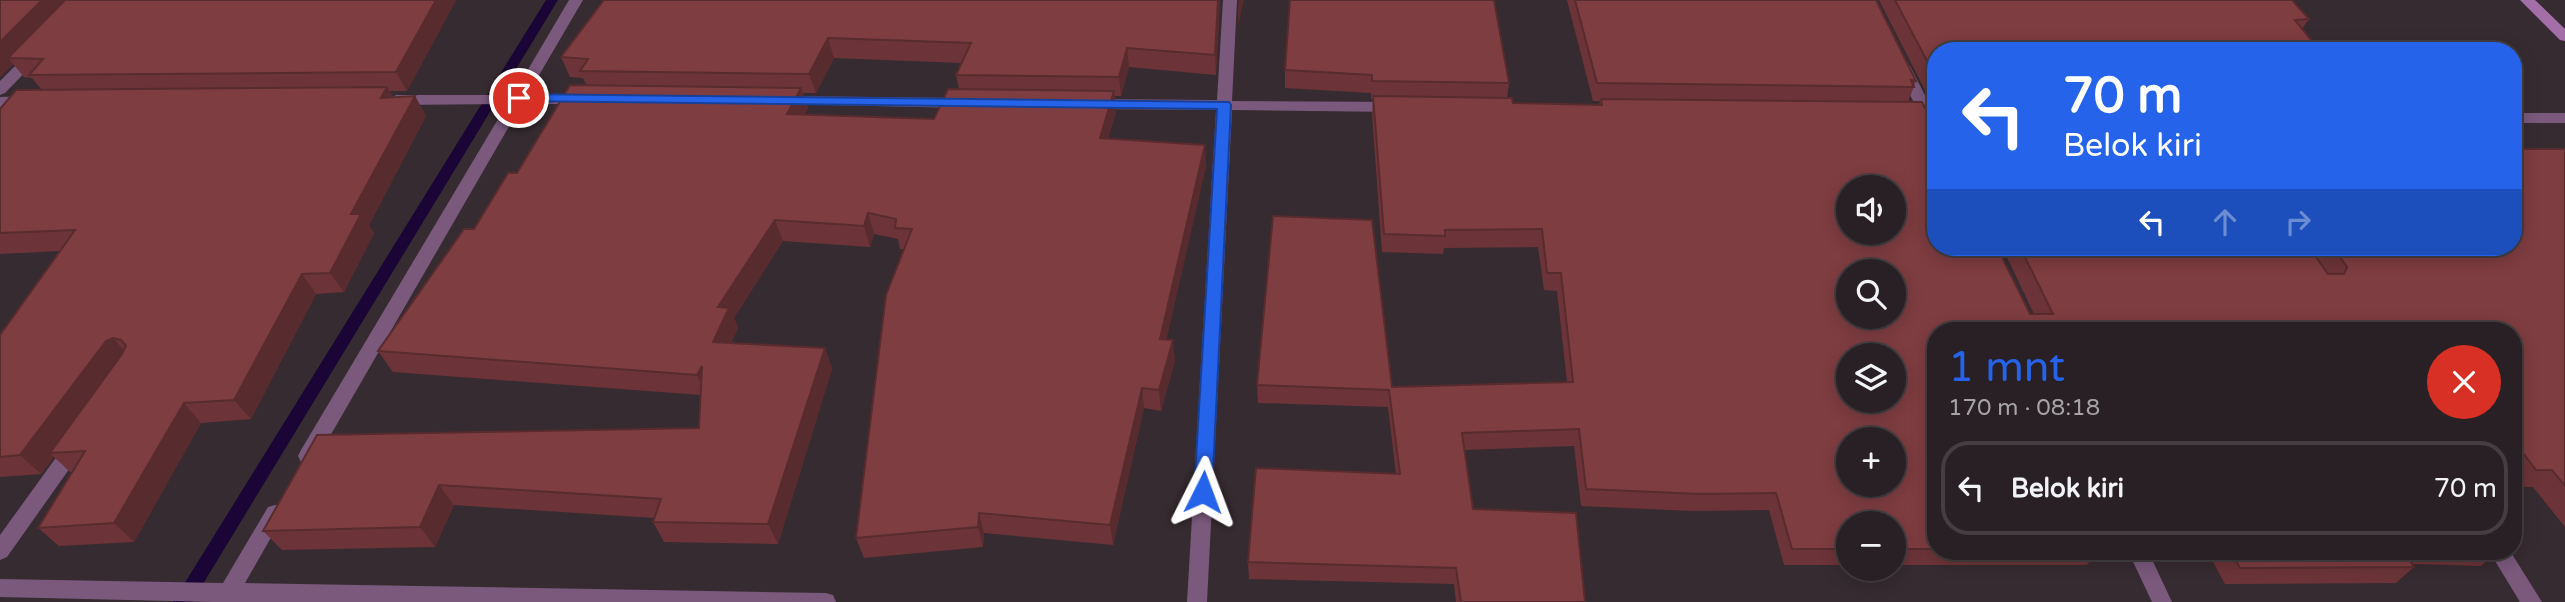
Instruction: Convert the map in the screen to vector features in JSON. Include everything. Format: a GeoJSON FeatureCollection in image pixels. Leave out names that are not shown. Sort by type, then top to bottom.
{"type":"FeatureCollection","features":[{"type":"Feature","properties":{"kind":"street"},"geometry":{"type":"LineString","coordinates":[[297,475],[514,98],[576,0]]}},
{"type":"Feature","properties":{"kind":"street"},"geometry":{"type":"LineString","coordinates":[[1197,602],[1230,0]]}},
{"type":"Feature","properties":{"kind":"street"},"geometry":{"type":"LineString","coordinates":[[2527,0],[2565,37]]}},
{"type":"Feature","properties":{"kind":"street"},"geometry":{"type":"LineString","coordinates":[[0,90],[48,40]]}},
{"type":"Feature","properties":{"kind":"street"},"geometry":{"type":"LineString","coordinates":[[1895,50],[1927,107]]}},
{"type":"Feature","properties":{"kind":"street"},"geometry":{"type":"LineString","coordinates":[[376,100],[602,99]]}},
{"type":"Feature","properties":{"kind":"street"},"geometry":{"type":"LineString","coordinates":[[0,102],[42,101]]}},
{"type":"Feature","properties":{"kind":"street"},"geometry":{"type":"LineString","coordinates":[[768,101],[975,103]]}},
{"type":"Feature","properties":{"kind":"street"},"geometry":{"type":"LineString","coordinates":[[1072,104],[1417,107]]}},
{"type":"Feature","properties":{"kind":"street"},"geometry":{"type":"LineString","coordinates":[[1884,111],[1927,112]]}},
{"type":"Feature","properties":{"kind":"street"},"geometry":{"type":"LineString","coordinates":[[2522,117],[2565,118]]}},
{"type":"Feature","properties":{"kind":"street"},"geometry":{"type":"LineString","coordinates":[[0,551],[85,432]]}},
{"type":"Feature","properties":{"kind":"street"},"geometry":{"type":"LineString","coordinates":[[221,596],[283,499]]}},
{"type":"Feature","properties":{"kind":"street"},"geometry":{"type":"LineString","coordinates":[[2142,560],[2162,602]]}},
{"type":"Feature","properties":{"kind":"street"},"geometry":{"type":"LineString","coordinates":[[2505,560],[2532,602]]}},
{"type":"Feature","properties":{"kind":"street"},"geometry":{"type":"LineString","coordinates":[[0,588],[221,596],[826,602]]}},
{"type":"Feature","properties":{"kind":"building"},"geometry":{"type":"Polygon","coordinates":[[[0,0],[42,0],[0,42],[0,0]]]}},
{"type":"Feature","properties":{"kind":"building"},"geometry":{"type":"Polygon","coordinates":[[[65,0],[436,0],[396,72],[29,75],[43,59],[8,58],[65,0]]]}},
{"type":"Feature","properties":{"kind":"building"},"geometry":{"type":"Polygon","coordinates":[[[604,0],[1218,0],[1215,55],[1127,48],[1119,77],[956,75],[971,43],[828,38],[809,74],[580,71],[588,59],[561,57],[604,0]]]}},
{"type":"Feature","properties":{"kind":"building"},"geometry":{"type":"Polygon","coordinates":[[[1290,0],[1494,0],[1509,83],[1372,81],[1372,75],[1285,70],[1290,0]]]}},
{"type":"Feature","properties":{"kind":"building"},"geometry":{"type":"Polygon","coordinates":[[[1575,0],[1876,0],[1916,81],[1911,80],[1914,87],[1597,83],[1575,0]]]}},
{"type":"Feature","properties":{"kind":"building"},"geometry":{"type":"Polygon","coordinates":[[[1895,0],[2292,0],[2309,19],[2295,20],[2313,42],[1927,42],[1927,61],[1895,0]]]}},
{"type":"Feature","properties":{"kind":"building"},"geometry":{"type":"Polygon","coordinates":[[[570,85],[801,88],[787,114],[934,119],[948,89],[1114,91],[1100,138],[1205,145],[1160,339],[1173,340],[1159,390],[1142,388],[1110,525],[979,513],[978,527],[856,538],[886,295],[912,229],[895,228],[896,219],[868,213],[864,226],[775,220],[718,307],[729,308],[713,342],[825,348],[768,524],[653,522],[661,499],[439,485],[420,527],[263,531],[317,435],[699,428],[702,366],[697,375],[378,351],[464,229],[474,229],[508,173],[517,173],[570,85]]]}},
{"type":"Feature","properties":{"kind":"building"},"geometry":{"type":"Polygon","coordinates":[[[387,87],[381,98],[415,96],[351,214],[361,214],[330,273],[302,274],[234,400],[184,403],[114,523],[38,528],[85,451],[50,453],[126,346],[121,340],[113,338],[106,341],[20,455],[0,457],[0,335],[75,230],[0,233],[0,109],[16,90],[387,87]]]}},
{"type":"Feature","properties":{"kind":"building"},"geometry":{"type":"Polygon","coordinates":[[[1373,96],[1512,98],[1513,103],[1602,105],[1601,99],[1922,102],[1927,112],[1927,256],[2001,256],[2030,314],[2053,314],[2024,256],[2315,256],[2328,274],[2344,274],[2347,267],[2339,256],[2522,256],[2522,149],[2565,149],[2565,486],[2552,470],[2536,470],[2522,452],[2522,322],[1927,322],[1927,549],[1906,549],[1906,511],[1836,511],[1836,549],[1792,549],[1776,493],[1700,494],[1586,489],[1579,429],[1462,433],[1473,509],[1576,513],[1585,602],[1461,602],[1456,568],[1248,562],[1256,468],[1400,474],[1389,390],[1257,385],[1273,216],[1372,220],[1392,387],[1573,382],[1561,273],[1547,273],[1542,229],[1445,230],[1445,236],[1384,234],[1373,96]]]}},
{"type":"Feature","properties":{"kind":"building"},"geometry":{"type":"Polygon","coordinates":[[[2236,560],[2410,560],[2414,567],[2240,568],[2236,560]]]}},
{"type":"Feature","properties":{"kind":"waterway"},"geometry":{"type":"LineString","coordinates":[[182,602],[552,0]]}},
{"type":"Feature","properties":{"kind":"route"},"geometry":{"type":"LineString","coordinates":[[519,98],[1224,105],[1203,492]]}}]}
